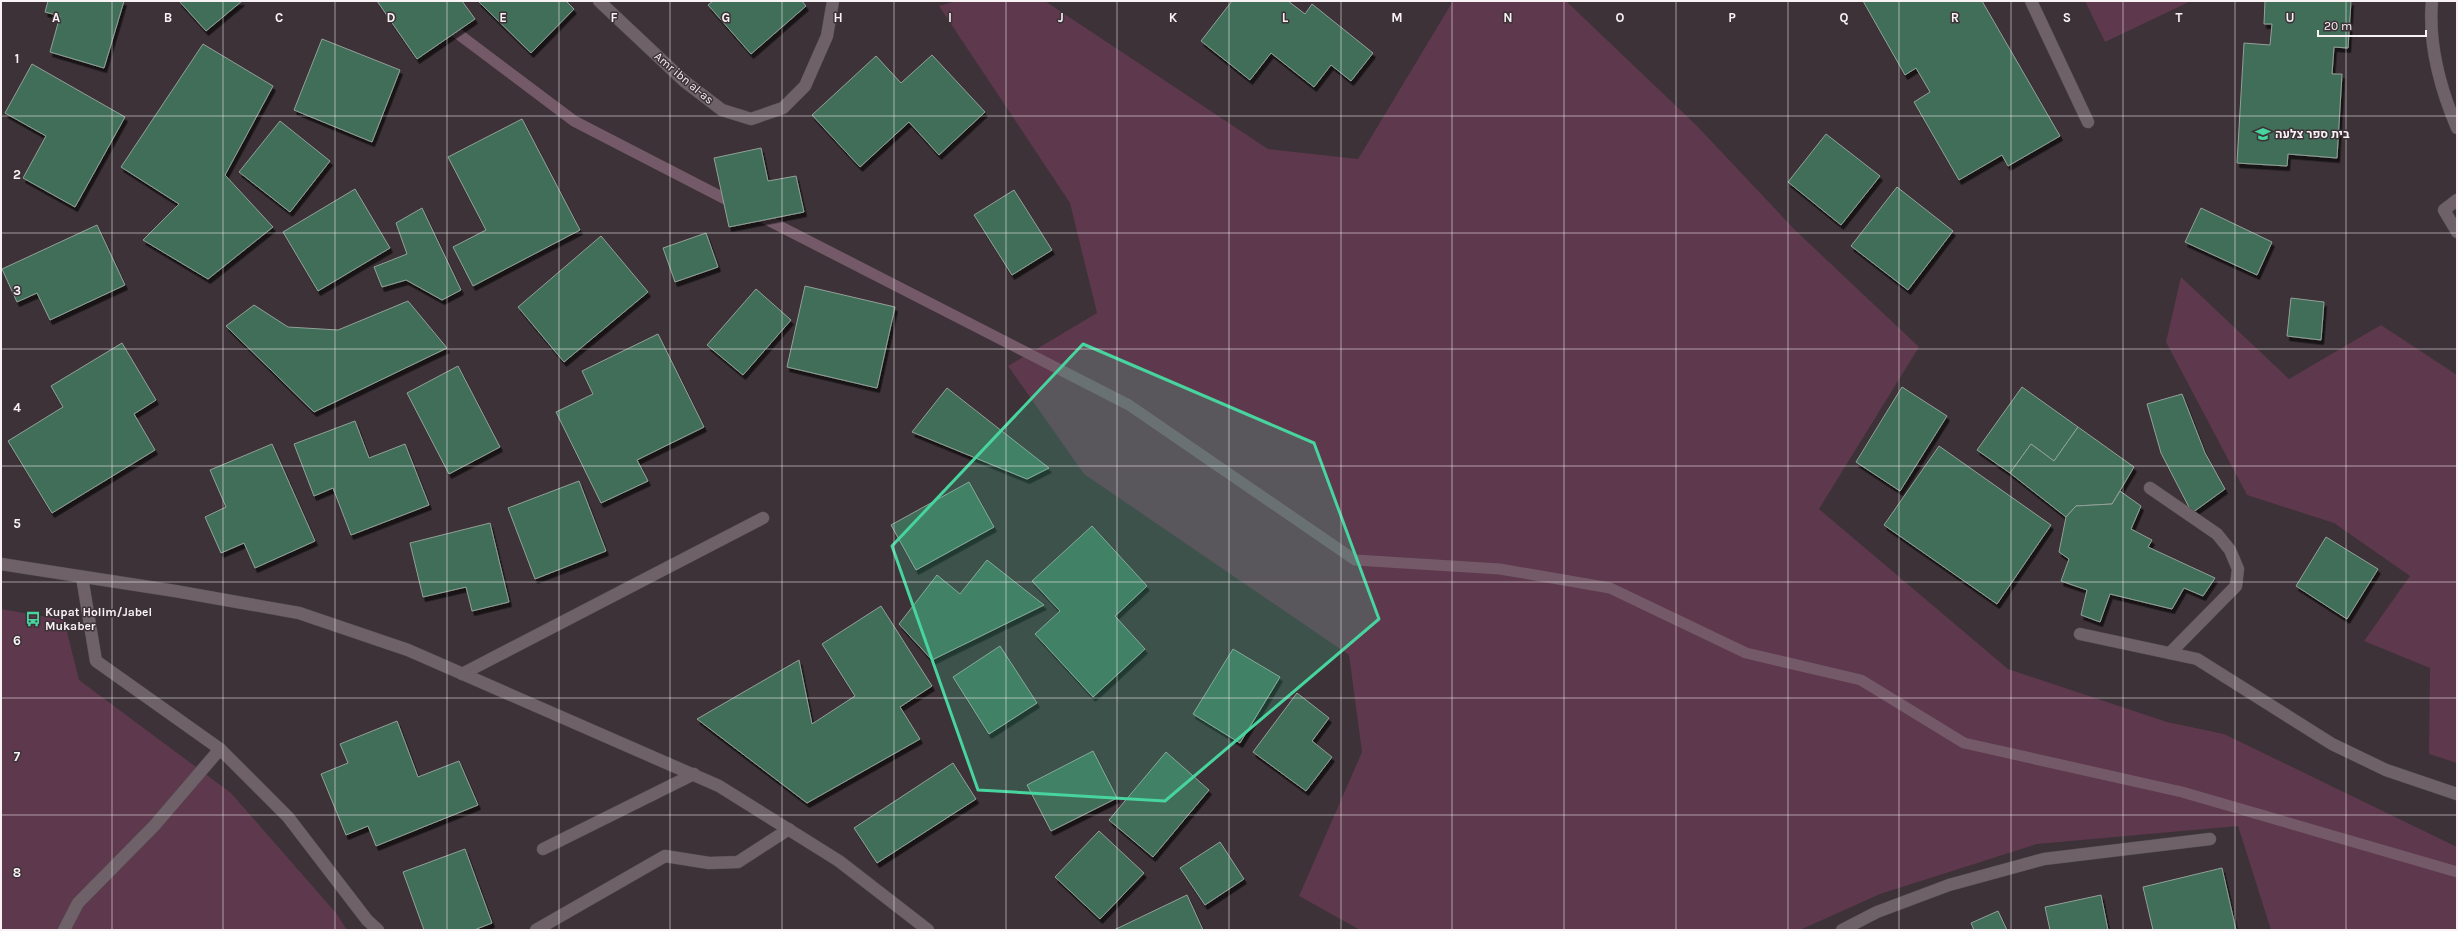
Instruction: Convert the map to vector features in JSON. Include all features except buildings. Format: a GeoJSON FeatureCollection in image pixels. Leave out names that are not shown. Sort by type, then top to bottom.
{"type":"FeatureCollection","features":[{"type":"Feature","properties":{"kind":"street","name":"Amr ibn al-as"},"geometry":{"type":"LineString","coordinates":[[599,1],[684,81],[722,110],[751,119],[783,108],[805,86],[827,36],[833,1]]}},
{"type":"Feature","properties":{"kind":"street"},"geometry":{"type":"LineString","coordinates":[[2031,1],[2088,122]]}},
{"type":"Feature","properties":{"kind":"street"},"geometry":{"type":"LineString","coordinates":[[2432,1],[2434,58],[2444,97],[2457,128]]}},
{"type":"Feature","properties":{"kind":"street"},"geometry":{"type":"LineString","coordinates":[[2457,200],[2444,210],[2457,232]]}},
{"type":"Feature","properties":{"kind":"street"},"geometry":{"type":"LineString","coordinates":[[2150,488],[2217,534],[2230,550],[2238,569],[2236,586],[2170,653]]}},
{"type":"Feature","properties":{"kind":"street"},"geometry":{"type":"LineString","coordinates":[[462,674],[763,518]]}},
{"type":"Feature","properties":{"kind":"street"},"geometry":{"type":"LineString","coordinates":[[1,564],[299,613],[408,650],[719,786],[839,861],[928,930]]}},
{"type":"Feature","properties":{"kind":"street"},"geometry":{"type":"LineString","coordinates":[[82,577],[96,661],[220,749],[288,817],[367,920],[378,930]]}},
{"type":"Feature","properties":{"kind":"street"},"geometry":{"type":"LineString","coordinates":[[2080,634],[2197,659],[2332,744],[2386,770],[2457,794]]}},
{"type":"Feature","properties":{"kind":"street"},"geometry":{"type":"LineString","coordinates":[[64,930],[78,903],[154,826],[220,749]]}},
{"type":"Feature","properties":{"kind":"street"},"geometry":{"type":"LineString","coordinates":[[543,848],[694,774]]}},
{"type":"Feature","properties":{"kind":"street"},"geometry":{"type":"LineString","coordinates":[[536,930],[665,856],[709,863],[738,862],[789,829]]}},
{"type":"Feature","properties":{"kind":"street"},"geometry":{"type":"LineString","coordinates":[[1842,930],[1877,912],[1949,885],[2044,859],[2210,838]]}},
{"type":"Feature","properties":{"kind":"highlighted area"},"geometry":{"type":"Polygon","coordinates":[[[1083,344],[1314,443],[1379,619],[1165,801],[978,790],[892,546],[1083,344]]]}},
{"type":"Feature","properties":{"kind":"shaded area"},"geometry":{"type":"Polygon","coordinates":[[[956,1],[1045,1],[1268,149],[1358,159],[1453,1],[1566,1],[1696,125],[1795,230],[1919,347],[1819,509],[2008,669],[2167,722],[2224,734],[2457,847],[2457,930],[2271,930],[2238,826],[2037,844],[1880,894],[1800,930],[1360,930],[1299,896],[1362,752],[1349,655],[1084,474],[1008,366],[1097,313],[1070,203],[939,6],[956,1]]]}},
{"type":"Feature","properties":{"kind":"shaded area"},"geometry":{"type":"Polygon","coordinates":[[[2085,1],[2191,1],[2105,42],[2085,1]]]}},
{"type":"Feature","properties":{"kind":"shaded area"},"geometry":{"type":"Polygon","coordinates":[[[2181,277],[2289,379],[2381,325],[2457,375],[2457,763],[2429,754],[2430,668],[2364,641],[2410,576],[2334,523],[2247,495],[2166,342],[2181,277]]]}},
{"type":"Feature","properties":{"kind":"shaded area"},"geometry":{"type":"Polygon","coordinates":[[[1,609],[64,620],[79,680],[231,793],[336,913],[347,930],[1,930],[1,609]]]}},
{"type":"Feature","properties":{"kind":"waterway"},"geometry":{"type":"LineString","coordinates":[[445,24],[574,121],[735,204]]}},
{"type":"Feature","properties":{"kind":"waterway"},"geometry":{"type":"LineString","coordinates":[[754,213],[1129,405],[1355,560],[1500,569],[1610,588],[1746,653],[1861,680],[1964,743],[2182,792],[2457,872]]}},
{"type":"Feature","properties":{"kind":"place","name":"בית ספר צלעה"},"geometry":{"type":"Point","coordinates":[2263,134]}},
{"type":"Feature","properties":{"kind":"place","name":"Kupat Holim/Jabel Mukaber"},"geometry":{"type":"Point","coordinates":[33,619]}}]}
